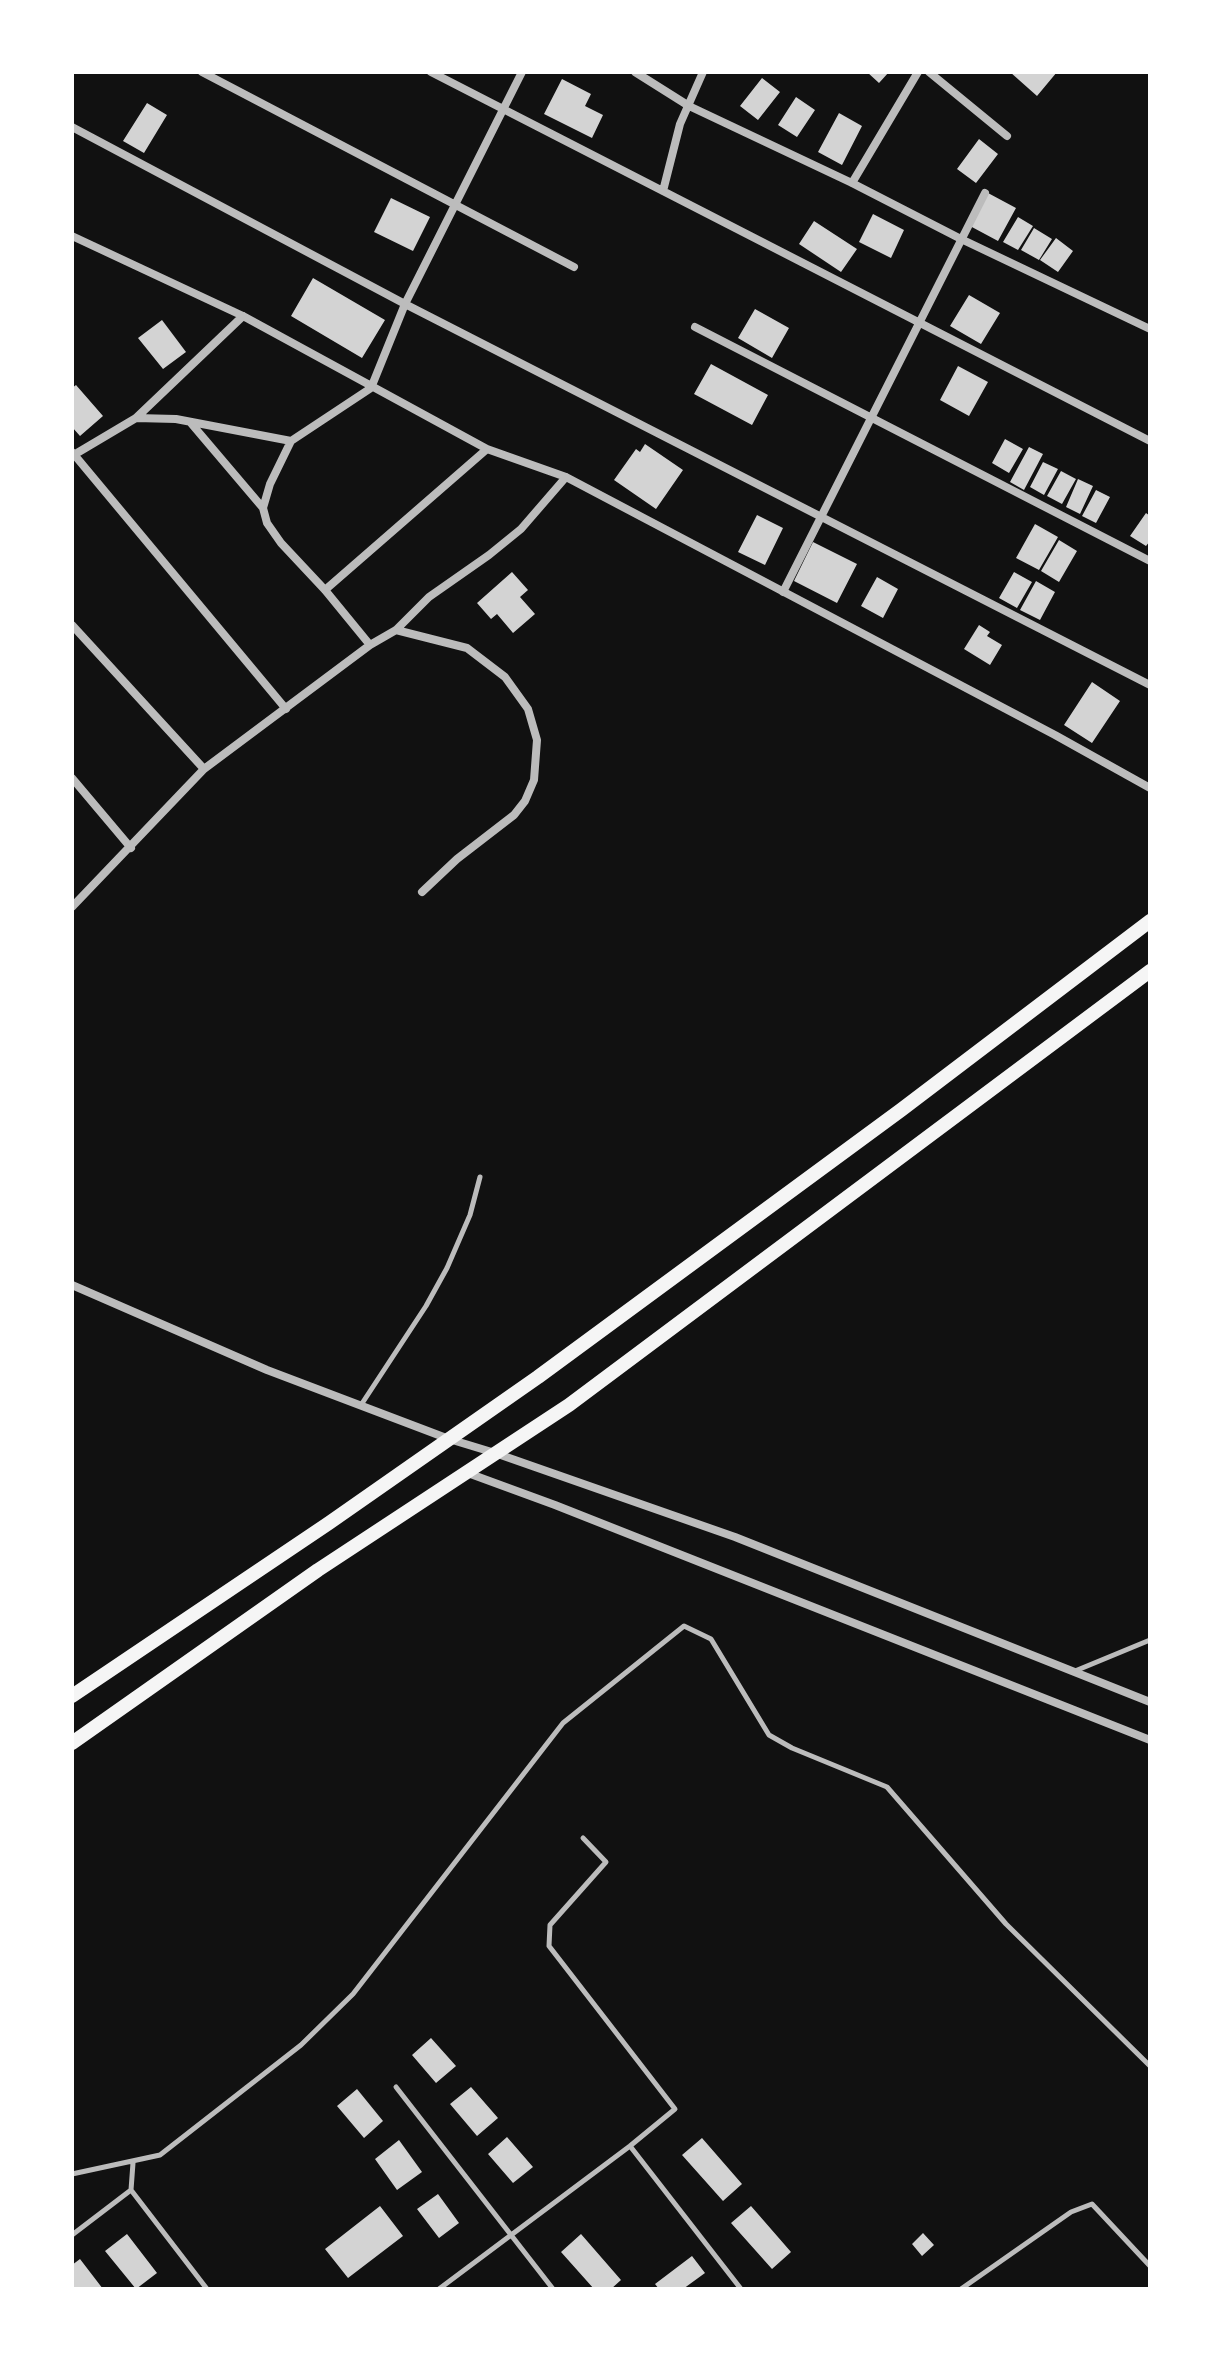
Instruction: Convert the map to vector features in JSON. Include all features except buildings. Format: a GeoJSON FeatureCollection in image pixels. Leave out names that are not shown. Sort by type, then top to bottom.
{"type":"FeatureCollection","features":[{"type":"Feature","properties":{"kind":"main road"},"geometry":{"type":"LineString","coordinates":[[72,1696],[329,1523],[538,1377],[888,1120],[1150,921]]}},
{"type":"Feature","properties":{"kind":"main road"},"geometry":{"type":"LineString","coordinates":[[72,1743],[318,1570],[569,1405],[1150,971]]}},
{"type":"Feature","properties":{"kind":"street"},"geometry":{"type":"LineString","coordinates":[[202,72],[574,267]]}},
{"type":"Feature","properties":{"kind":"street"},"geometry":{"type":"LineString","coordinates":[[431,72],[1150,441]]}},
{"type":"Feature","properties":{"kind":"street"},"geometry":{"type":"LineString","coordinates":[[263,508],[270,484],[291,441],[371,388],[405,304],[522,72]]}},
{"type":"Feature","properties":{"kind":"street"},"geometry":{"type":"LineString","coordinates":[[635,72],[689,106],[1150,329]]}},
{"type":"Feature","properties":{"kind":"street"},"geometry":{"type":"LineString","coordinates":[[663,191],[680,124],[703,72]]}},
{"type":"Feature","properties":{"kind":"street"},"geometry":{"type":"LineString","coordinates":[[852,183],[918,72]]}},
{"type":"Feature","properties":{"kind":"street"},"geometry":{"type":"LineString","coordinates":[[929,72],[1007,136]]}},
{"type":"Feature","properties":{"kind":"street"},"geometry":{"type":"LineString","coordinates":[[72,127],[405,304],[1150,685]]}},
{"type":"Feature","properties":{"kind":"street"},"geometry":{"type":"LineString","coordinates":[[783,592],[985,193]]}},
{"type":"Feature","properties":{"kind":"street"},"geometry":{"type":"LineString","coordinates":[[72,236],[243,316],[487,449],[566,477],[1150,788]]}},
{"type":"Feature","properties":{"kind":"street"},"geometry":{"type":"LineString","coordinates":[[243,316],[136,418],[73,454],[286,709]]}},
{"type":"Feature","properties":{"kind":"street"},"geometry":{"type":"LineString","coordinates":[[695,327],[1150,561]]}},
{"type":"Feature","properties":{"kind":"street"},"geometry":{"type":"LineString","coordinates":[[136,418],[176,419],[291,441]]}},
{"type":"Feature","properties":{"kind":"street"},"geometry":{"type":"LineString","coordinates":[[190,422],[263,508],[267,523],[281,543],[370,645]]}},
{"type":"Feature","properties":{"kind":"street"},"geometry":{"type":"LineString","coordinates":[[325,590],[487,449]]}},
{"type":"Feature","properties":{"kind":"street"},"geometry":{"type":"LineString","coordinates":[[72,907],[204,769],[370,645],[396,630],[429,597],[489,555],[521,529],[566,477]]}},
{"type":"Feature","properties":{"kind":"street"},"geometry":{"type":"LineString","coordinates":[[72,625],[204,769]]}},
{"type":"Feature","properties":{"kind":"street"},"geometry":{"type":"LineString","coordinates":[[396,630],[467,648],[505,677],[528,709],[537,740],[534,780],[525,801],[514,815],[457,859],[422,892]]}},
{"type":"Feature","properties":{"kind":"street"},"geometry":{"type":"LineString","coordinates":[[72,778],[131,848]]}},
{"type":"Feature","properties":{"kind":"street"},"geometry":{"type":"LineString","coordinates":[[72,1285],[267,1370],[449,1439],[735,1537],[1150,1702]]}},
{"type":"Feature","properties":{"kind":"street"},"geometry":{"type":"LineString","coordinates":[[465,1472],[1150,1740]]}},
{"type":"Feature","properties":{"kind":"lane"},"geometry":{"type":"LineString","coordinates":[[361,1406],[447,1268],[470,1215],[480,1177]]}},
{"type":"Feature","properties":{"kind":"lane"},"geometry":{"type":"LineString","coordinates":[[72,2174],[160,2155],[301,2045],[353,1994],[563,1723],[684,1626],[711,1639],[769,1735],[792,1748],[887,1787],[1006,1924],[1150,2066]]}},
{"type":"Feature","properties":{"kind":"lane"},"geometry":{"type":"LineString","coordinates":[[1074,1671],[1150,1640]]}},
{"type":"Feature","properties":{"kind":"lane"},"geometry":{"type":"LineString","coordinates":[[439,2289],[675,2109],[549,1946],[550,1925],[606,1862],[583,1838]]}},
{"type":"Feature","properties":{"kind":"lane"},"geometry":{"type":"LineString","coordinates":[[396,2087],[553,2289]]}},
{"type":"Feature","properties":{"kind":"lane"},"geometry":{"type":"LineString","coordinates":[[630,2146],[741,2289]]}},
{"type":"Feature","properties":{"kind":"lane"},"geometry":{"type":"LineString","coordinates":[[133,2163],[131,2190],[207,2289]]}},
{"type":"Feature","properties":{"kind":"lane"},"geometry":{"type":"LineString","coordinates":[[72,2235],[131,2190]]}},
{"type":"Feature","properties":{"kind":"lane"},"geometry":{"type":"LineString","coordinates":[[961,2289],[1071,2212],[1092,2204],[1150,2266]]}}]}
